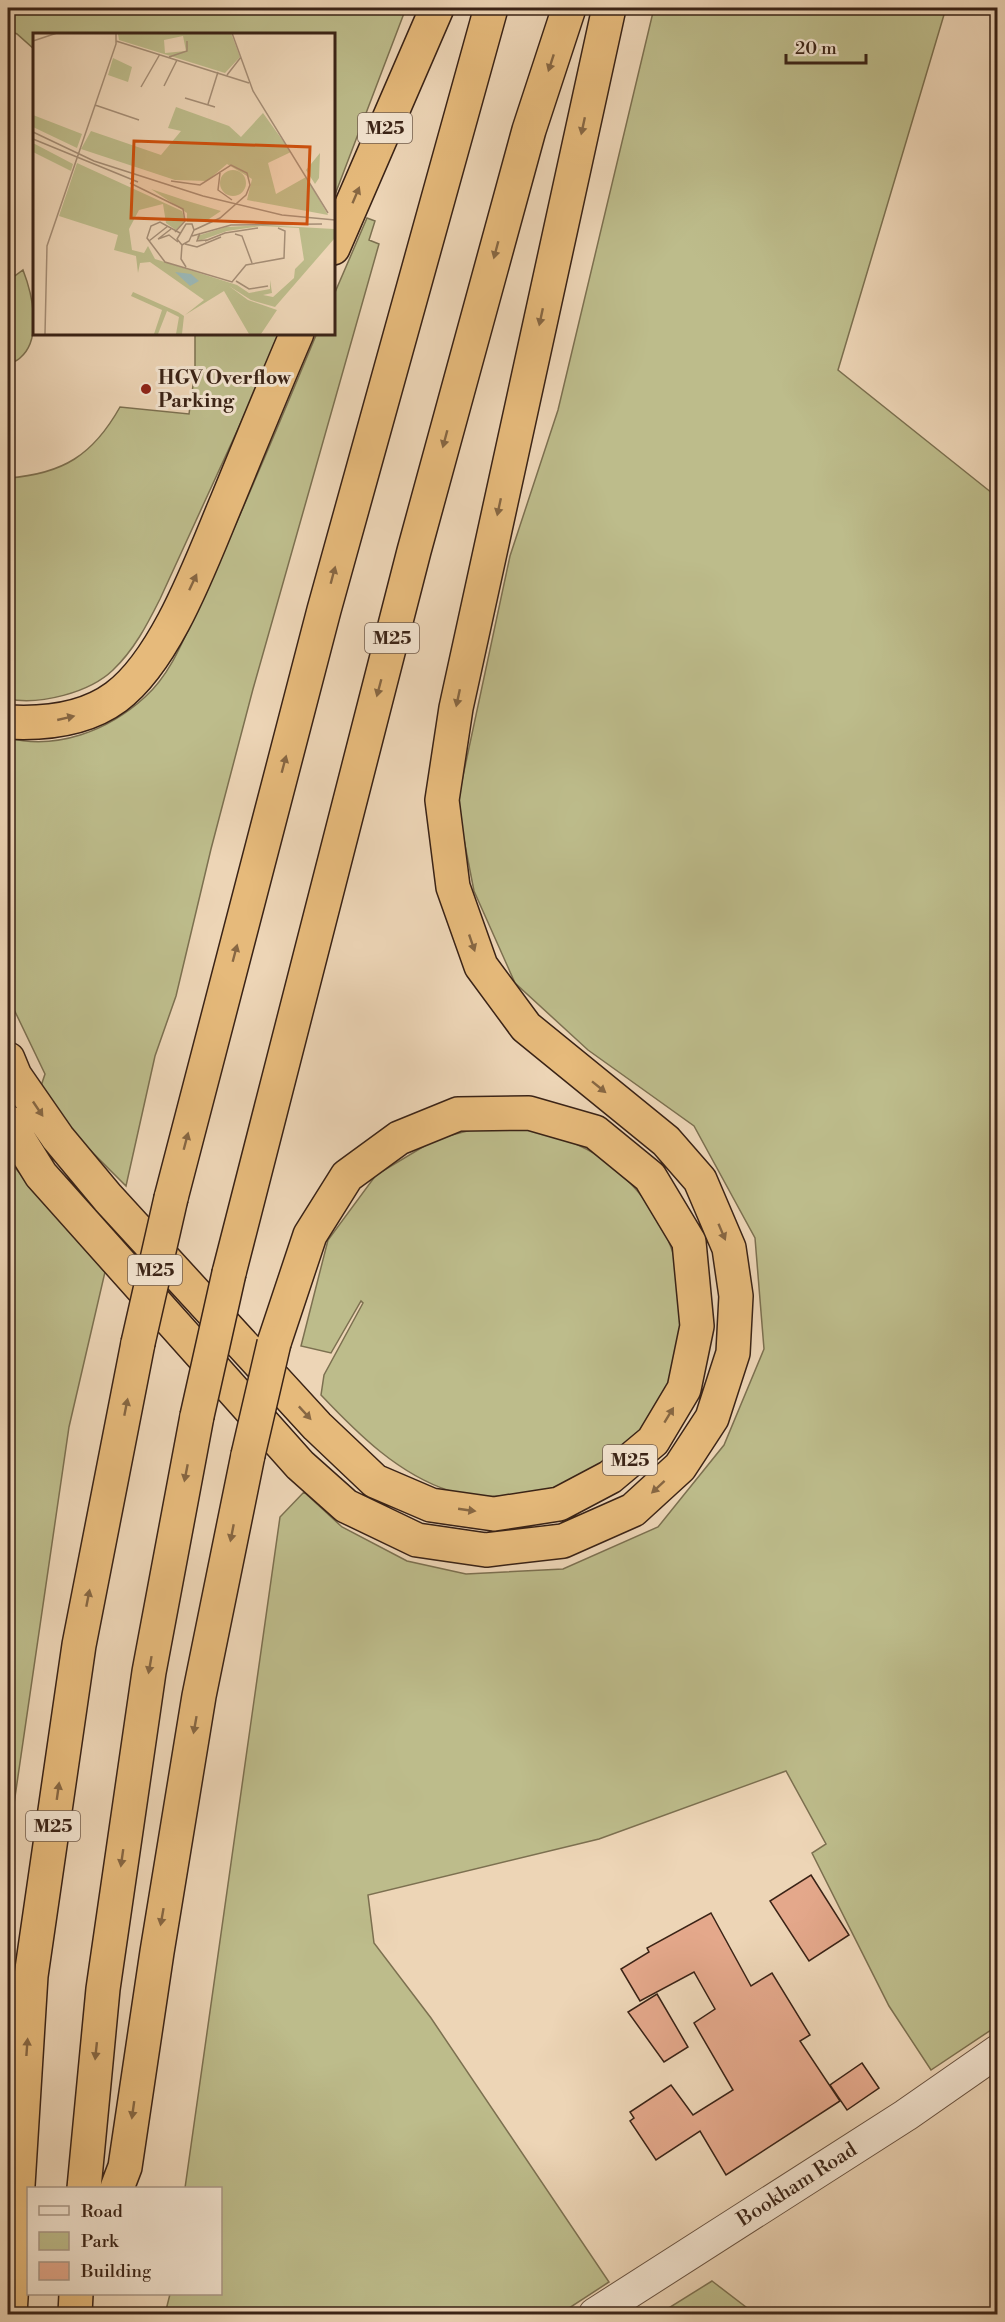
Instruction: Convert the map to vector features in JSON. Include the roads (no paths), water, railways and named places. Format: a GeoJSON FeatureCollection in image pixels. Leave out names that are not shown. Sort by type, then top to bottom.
{"type":"FeatureCollection","features":[{"type":"Feature","properties":{"kind":"highway","name":"M25"},"geometry":{"type":"LineString","coordinates":[[334,246],[436,8]]}},
{"type":"Feature","properties":{"kind":"highway","name":"M25"},"geometry":{"type":"LineString","coordinates":[[10,2314],[31,1976],[79,1645],[138,1342],[171,1198],[324,610],[491,8]]}},
{"type":"Feature","properties":{"kind":"highway","name":"M25"},"geometry":{"type":"LineString","coordinates":[[84,2187],[104,1977],[149,1672],[197,1416],[229,1273],[414,552],[529,130],[569,8]]}},
{"type":"Feature","properties":{"kind":"highway","name":"M25"},"geometry":{"type":"LineString","coordinates":[[8,1122],[41,1174],[300,1465],[346,1506],[417,1539],[486,1550],[563,1541],[633,1510],[680,1467],[712,1418],[733,1353],[736,1296],[729,1248],[700,1180],[666,1141],[526,1027],[481,966],[453,887],[442,800],[456,708],[609,8]]}},
{"type":"Feature","properties":{"kind":"highway"},"geometry":{"type":"LineString","coordinates":[[8,722],[49,722],[99,708],[116,697],[142,672],[192,585],[297,334]]}},
{"type":"Feature","properties":{"kind":"highway","name":"M25"},"geometry":{"type":"LineString","coordinates":[[8,1059],[15,1076],[58,1138],[108,1198],[267,1372],[317,1426],[375,1481],[431,1505],[494,1514],[559,1504],[610,1476],[653,1441],[684,1389],[697,1326],[689,1242],[650,1177],[596,1132],[529,1113],[458,1114],[399,1138],[347,1176],[310,1235],[274,1343],[267,1372],[248,1455],[199,1696],[125,2167],[117,2187]]}},
{"type":"Feature","properties":{"kind":"street","name":"Bookham Road"},"geometry":{"type":"LineString","coordinates":[[595,2314],[906,2115],[998,2051]]}},
{"type":"Feature","properties":{"kind":"place","name":"HGV Overflow Parking"},"geometry":{"type":"Point","coordinates":[146,389]}}]}
